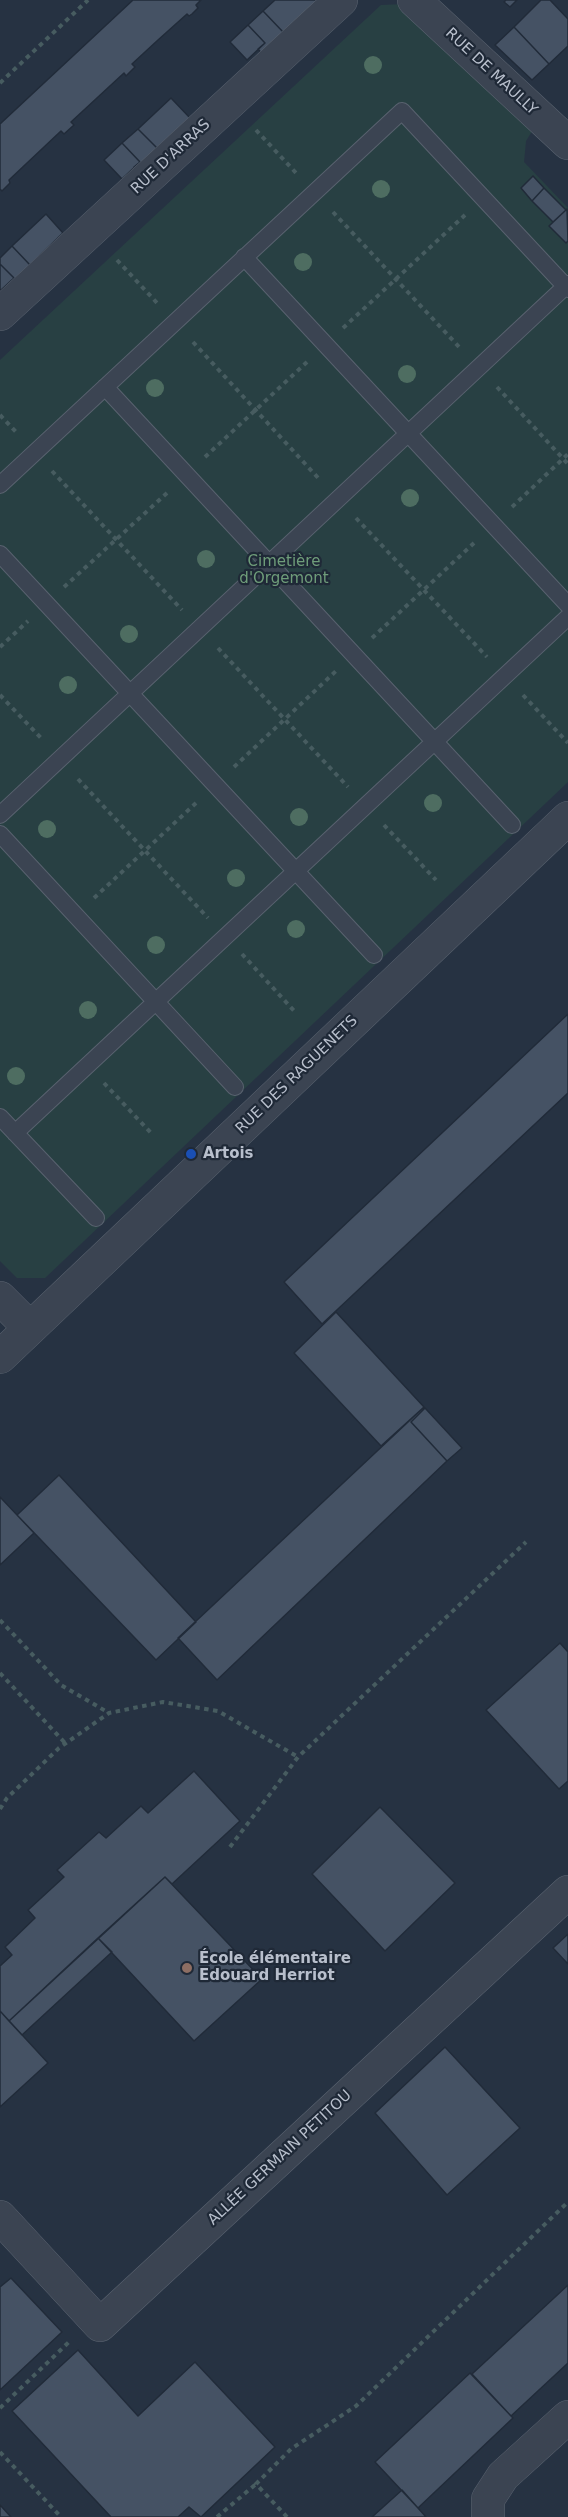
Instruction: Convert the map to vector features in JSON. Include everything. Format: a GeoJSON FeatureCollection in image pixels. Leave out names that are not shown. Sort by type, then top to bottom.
{"type":"FeatureCollection","features":[{"type":"Feature","properties":{"kind":"street","name":"RUE D'ARRAS"},"geometry":{"type":"LineString","coordinates":[[0,314],[341,0]]}},
{"type":"Feature","properties":{"kind":"street","name":"RUE DE MAULLY"},"geometry":{"type":"LineString","coordinates":[[414,0],[568,143]]}},
{"type":"Feature","properties":{"kind":"street","name":"RUE DES RAGUENETS"},"geometry":{"type":"LineString","coordinates":[[0,1357],[568,818]]}},
{"type":"Feature","properties":{"kind":"street"},"geometry":{"type":"LineString","coordinates":[[0,1298],[30,1328]]}},
{"type":"Feature","properties":{"kind":"street","name":"ALLÉE GERMAIN PETITOU"},"geometry":{"type":"LineString","coordinates":[[93,2318],[100,2325],[568,1892]]}},
{"type":"Feature","properties":{"kind":"street"},"geometry":{"type":"LineString","coordinates":[[0,2217],[93,2318]]}},
{"type":"Feature","properties":{"kind":"street"},"geometry":{"type":"LineString","coordinates":[[488,2517],[488,2499],[503,2476],[568,2416]]}},
{"type":"Feature","properties":{"kind":"lane"},"geometry":{"type":"LineString","coordinates":[[0,485],[402,111],[567,286],[0,815]]}},
{"type":"Feature","properties":{"kind":"lane"},"geometry":{"type":"LineString","coordinates":[[244,257],[568,605]]}},
{"type":"Feature","properties":{"kind":"lane"},"geometry":{"type":"LineString","coordinates":[[105,387],[512,825]]}},
{"type":"Feature","properties":{"kind":"lane"},"geometry":{"type":"LineString","coordinates":[[0,554],[374,955]]}},
{"type":"Feature","properties":{"kind":"lane"},"geometry":{"type":"LineString","coordinates":[[15,1133],[568,617]]}},
{"type":"Feature","properties":{"kind":"lane"},"geometry":{"type":"LineString","coordinates":[[0,834],[235,1087]]}},
{"type":"Feature","properties":{"kind":"lane"},"geometry":{"type":"LineString","coordinates":[[0,1117],[96,1218]]}},
{"type":"Feature","properties":{"kind":"path"},"geometry":{"type":"LineString","coordinates":[[0,83],[88,0]]}},
{"type":"Feature","properties":{"kind":"path"},"geometry":{"type":"LineString","coordinates":[[256,130],[568,464]]}},
{"type":"Feature","properties":{"kind":"path"},"geometry":{"type":"LineString","coordinates":[[0,647],[484,198]]}},
{"type":"Feature","properties":{"kind":"path"},"geometry":{"type":"LineString","coordinates":[[76,915],[568,454]]}},
{"type":"Feature","properties":{"kind":"path"},"geometry":{"type":"LineString","coordinates":[[0,695],[296,1013]]}},
{"type":"Feature","properties":{"kind":"path"},"geometry":{"type":"LineString","coordinates":[[87,1066],[151,1133]]}},
{"type":"Feature","properties":{"kind":"path"},"geometry":{"type":"LineString","coordinates":[[230,1846],[298,1757],[526,1542]]}},
{"type":"Feature","properties":{"kind":"path"},"geometry":{"type":"LineString","coordinates":[[0,1620],[61,1685],[109,1713]]}},
{"type":"Feature","properties":{"kind":"path"},"geometry":{"type":"LineString","coordinates":[[0,1673],[65,1743]]}},
{"type":"Feature","properties":{"kind":"path"},"geometry":{"type":"LineString","coordinates":[[0,1809],[7,1798],[65,1743],[109,1713],[163,1702],[218,1712],[298,1757]]}},
{"type":"Feature","properties":{"kind":"path"},"geometry":{"type":"LineString","coordinates":[[217,2517],[256,2484],[291,2449],[356,2406],[568,2202]]}},
{"type":"Feature","properties":{"kind":"path"},"geometry":{"type":"LineString","coordinates":[[0,2408],[93,2318]]}},
{"type":"Feature","properties":{"kind":"path"},"geometry":{"type":"LineString","coordinates":[[0,2452],[61,2517]]}},
{"type":"Feature","properties":{"kind":"path"},"geometry":{"type":"LineString","coordinates":[[256,2484],[287,2517]]}},
{"type":"Feature","properties":{"kind":"green space","name":"Cimetière d'Orgemont"},"geometry":{"type":"Polygon","coordinates":[[[407,4],[534,128],[526,141],[524,162],[568,208],[568,782],[45,1278],[17,1278],[0,1261],[0,360],[381,5],[407,4]]]}},
{"type":"Feature","properties":{"kind":"building"},"geometry":{"type":"Polygon","coordinates":[[[133,0],[201,0],[196,5],[198,8],[192,14],[189,16],[187,14],[132,64],[135,67],[126,76],[124,73],[71,122],[74,125],[64,134],[61,131],[9,180],[10,183],[2,191],[0,189],[0,124],[133,0]]]}},
{"type":"Feature","properties":{"kind":"building"},"geometry":{"type":"Polygon","coordinates":[[[275,0],[317,1],[284,33],[263,11],[275,0]]]}},
{"type":"Feature","properties":{"kind":"building"},"geometry":{"type":"Polygon","coordinates":[[[517,0],[510,7],[504,2],[517,0]]]}},
{"type":"Feature","properties":{"kind":"building"},"geometry":{"type":"Polygon","coordinates":[[[541,0],[550,0],[568,19],[568,46],[549,64],[514,27],[541,0]]]}},
{"type":"Feature","properties":{"kind":"building"},"geometry":{"type":"Polygon","coordinates":[[[263,11],[284,33],[263,55],[258,49],[265,43],[248,25],[263,11]]]}},
{"type":"Feature","properties":{"kind":"building"},"geometry":{"type":"Polygon","coordinates":[[[248,25],[265,43],[247,60],[230,42],[248,25]]]}},
{"type":"Feature","properties":{"kind":"building"},"geometry":{"type":"Polygon","coordinates":[[[514,27],[549,64],[532,80],[495,45],[514,27]]]}},
{"type":"Feature","properties":{"kind":"building"},"geometry":{"type":"Polygon","coordinates":[[[171,98],[190,118],[157,148],[138,129],[171,98]]]}},
{"type":"Feature","properties":{"kind":"building"},"geometry":{"type":"Polygon","coordinates":[[[138,129],[157,148],[139,171],[134,167],[140,162],[122,143],[138,129]]]}},
{"type":"Feature","properties":{"kind":"building"},"geometry":{"type":"Polygon","coordinates":[[[122,143],[140,162],[122,179],[104,160],[122,143]]]}},
{"type":"Feature","properties":{"kind":"building"},"geometry":{"type":"Polygon","coordinates":[[[533,176],[544,188],[532,201],[521,188],[533,176]]]}},
{"type":"Feature","properties":{"kind":"building"},"geometry":{"type":"Polygon","coordinates":[[[544,188],[566,210],[553,222],[532,201],[544,188]]]}},
{"type":"Feature","properties":{"kind":"building"},"geometry":{"type":"Polygon","coordinates":[[[567,209],[568,241],[566,243],[549,226],[567,209]]]}},
{"type":"Feature","properties":{"kind":"building"},"geometry":{"type":"Polygon","coordinates":[[[46,214],[63,233],[30,265],[12,246],[46,214]]]}},
{"type":"Feature","properties":{"kind":"building"},"geometry":{"type":"Polygon","coordinates":[[[63,233],[67,238],[12,289],[8,284],[14,278],[0,264],[0,258],[12,246],[30,265],[63,233]]]}},
{"type":"Feature","properties":{"kind":"building"},"geometry":{"type":"Polygon","coordinates":[[[0,264],[14,278],[0,291],[0,264]]]}},
{"type":"Feature","properties":{"kind":"building"},"geometry":{"type":"Polygon","coordinates":[[[568,1014],[568,1093],[322,1324],[284,1282],[568,1014]]]}},
{"type":"Feature","properties":{"kind":"building"},"geometry":{"type":"Polygon","coordinates":[[[336,1312],[424,1407],[381,1446],[294,1353],[336,1312]]]}},
{"type":"Feature","properties":{"kind":"building"},"geometry":{"type":"Polygon","coordinates":[[[424,1407],[411,1422],[447,1461],[217,1680],[178,1638],[424,1407]]]}},
{"type":"Feature","properties":{"kind":"building"},"geometry":{"type":"Polygon","coordinates":[[[425,1408],[462,1448],[447,1461],[411,1422],[425,1408]]]}},
{"type":"Feature","properties":{"kind":"building"},"geometry":{"type":"Polygon","coordinates":[[[59,1475],[196,1622],[156,1660],[17,1515],[59,1475]]]}},
{"type":"Feature","properties":{"kind":"building"},"geometry":{"type":"Polygon","coordinates":[[[0,1497],[34,1533],[0,1565],[0,1497]]]}},
{"type":"Feature","properties":{"kind":"building"},"geometry":{"type":"Polygon","coordinates":[[[560,1643],[568,1652],[568,1781],[559,1789],[486,1710],[560,1643]]]}},
{"type":"Feature","properties":{"kind":"building"},"geometry":{"type":"Polygon","coordinates":[[[194,1771],[240,1821],[172,1884],[165,1877],[9,2021],[0,2011],[0,1966],[12,1955],[5,1947],[35,1918],[28,1910],[64,1877],[57,1870],[99,1832],[106,1838],[141,1806],[148,1813],[194,1771]]]}},
{"type":"Feature","properties":{"kind":"building"},"geometry":{"type":"Polygon","coordinates":[[[380,1807],[455,1883],[385,1951],[312,1874],[380,1807]]]}},
{"type":"Feature","properties":{"kind":"building"},"geometry":{"type":"Polygon","coordinates":[[[165,1877],[262,1979],[194,2041],[98,1938],[165,1877]]]}},
{"type":"Feature","properties":{"kind":"building"},"geometry":{"type":"Polygon","coordinates":[[[568,1934],[568,1964],[553,1948],[568,1934]]]}},
{"type":"Feature","properties":{"kind":"building"},"geometry":{"type":"Polygon","coordinates":[[[98,1938],[112,1952],[22,2035],[9,2021],[98,1938]]]}},
{"type":"Feature","properties":{"kind":"building"},"geometry":{"type":"Polygon","coordinates":[[[0,2011],[48,2063],[0,2107],[0,2011]]]}},
{"type":"Feature","properties":{"kind":"building"},"geometry":{"type":"Polygon","coordinates":[[[445,2047],[520,2128],[447,2195],[375,2113],[445,2047]]]}},
{"type":"Feature","properties":{"kind":"building"},"geometry":{"type":"Polygon","coordinates":[[[11,2278],[62,2332],[0,2390],[0,2287],[11,2278]]]}},
{"type":"Feature","properties":{"kind":"building"},"geometry":{"type":"Polygon","coordinates":[[[568,2285],[568,2363],[511,2416],[472,2374],[568,2285]]]}},
{"type":"Feature","properties":{"kind":"building"},"geometry":{"type":"Polygon","coordinates":[[[78,2350],[138,2416],[195,2362],[275,2447],[201,2517],[189,2507],[178,2517],[111,2517],[12,2411],[78,2350]]]}},
{"type":"Feature","properties":{"kind":"building"},"geometry":{"type":"Polygon","coordinates":[[[470,2373],[513,2418],[418,2508],[375,2462],[470,2373]]]}},
{"type":"Feature","properties":{"kind":"building"},"geometry":{"type":"Polygon","coordinates":[[[402,2490],[426,2517],[372,2517],[402,2490]]]}},
{"type":"Feature","properties":{"kind":"building"},"geometry":{"type":"Polygon","coordinates":[[[0,2505],[11,2517],[0,2517],[0,2505]]]}},
{"type":"Feature","properties":{"kind":"place","name":"Artois"},"geometry":{"type":"Point","coordinates":[191,1154]}},
{"type":"Feature","properties":{"kind":"place","name":"École élémentaire Edouard Herriot"},"geometry":{"type":"Point","coordinates":[187,1968]}}]}
